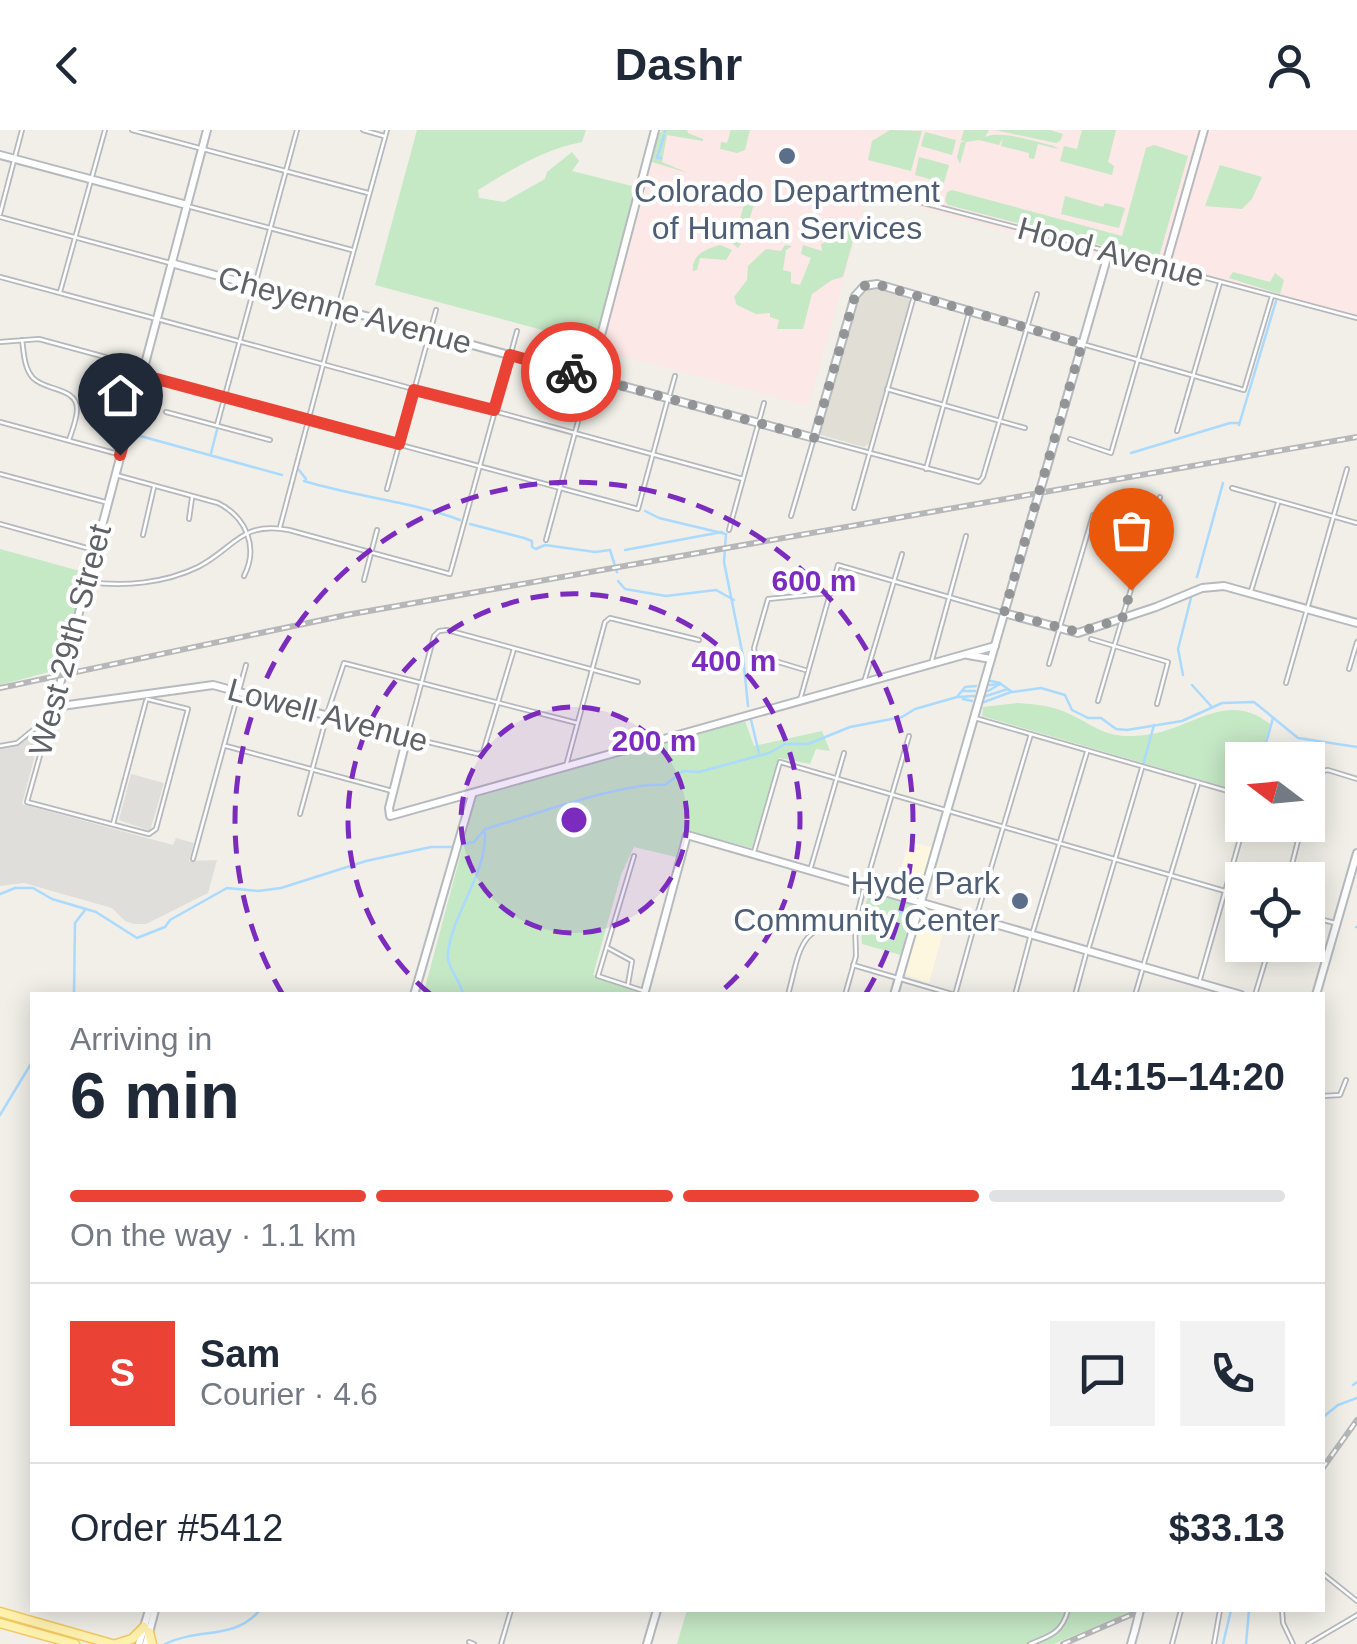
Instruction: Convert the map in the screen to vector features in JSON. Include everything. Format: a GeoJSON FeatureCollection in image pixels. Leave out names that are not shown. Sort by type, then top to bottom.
{"type":"FeatureCollection","features":[{"type":"Feature","properties":{"kind":"main road"},"geometry":{"type":"LineString","coordinates":[[0,1612],[114,1644],[132,1639],[146,1629],[149,1644]]}},
{"type":"Feature","properties":{"kind":"main road"},"geometry":{"type":"LineString","coordinates":[[0,1623],[75,1644]]}},
{"type":"Feature","properties":{"kind":"street"},"geometry":{"type":"LineString","coordinates":[[0,215],[22,130]]}},
{"type":"Feature","properties":{"kind":"street"},"geometry":{"type":"LineString","coordinates":[[60,294],[104,130]]}},
{"type":"Feature","properties":{"kind":"street"},"geometry":{"type":"LineString","coordinates":[[132,130],[370,194]]}},
{"type":"Feature","properties":{"kind":"street","name":"West 29th Street"},"geometry":{"type":"LineString","coordinates":[[113,825],[27,802],[207,130]]}},
{"type":"Feature","properties":{"kind":"street"},"geometry":{"type":"LineString","coordinates":[[217,426],[297,130]]}},
{"type":"Feature","properties":{"kind":"street"},"geometry":{"type":"LineString","coordinates":[[363,130],[386,136]]}},
{"type":"Feature","properties":{"kind":"street"},"geometry":{"type":"LineString","coordinates":[[280,528],[388,130]]}},
{"type":"Feature","properties":{"kind":"street"},"geometry":{"type":"LineString","coordinates":[[546,540],[655,130]]}},
{"type":"Feature","properties":{"kind":"street"},"geometry":{"type":"LineString","coordinates":[[1070,439],[1111,454],[1204,130]]}},
{"type":"Feature","properties":{"kind":"street"},"geometry":{"type":"LineString","coordinates":[[0,155],[354,251]]}},
{"type":"Feature","properties":{"kind":"street","name":"Hood Avenue"},"geometry":{"type":"LineString","coordinates":[[866,188],[1357,318]]}},
{"type":"Feature","properties":{"kind":"street","name":"Cheyenne Avenue"},"geometry":{"type":"LineString","coordinates":[[0,215],[978,482],[1000,421]]}},
{"type":"Feature","properties":{"kind":"street"},"geometry":{"type":"LineString","coordinates":[[895,992],[1108,251]]}},
{"type":"Feature","properties":{"kind":"street"},"geometry":{"type":"LineString","coordinates":[[0,277],[743,479]]}},
{"type":"Feature","properties":{"kind":"street"},"geometry":{"type":"LineString","coordinates":[[1178,431],[1220,282]]}},
{"type":"Feature","properties":{"kind":"street"},"geometry":{"type":"LineString","coordinates":[[792,516],[855,296],[864,286],[876,284],[1244,390],[1272,295]]}},
{"type":"Feature","properties":{"kind":"street"},"geometry":{"type":"LineString","coordinates":[[1000,421],[1036,294]]}},
{"type":"Feature","properties":{"kind":"street"},"geometry":{"type":"LineString","coordinates":[[854,508],[914,295]]}},
{"type":"Feature","properties":{"kind":"street"},"geometry":{"type":"LineString","coordinates":[[387,490],[436,310]]}},
{"type":"Feature","properties":{"kind":"street"},"geometry":{"type":"LineString","coordinates":[[926,470],[970,311]]}},
{"type":"Feature","properties":{"kind":"street"},"geometry":{"type":"LineString","coordinates":[[87,582],[114,586],[164,578],[198,567],[246,532],[280,528],[450,574],[517,330]]}},
{"type":"Feature","properties":{"kind":"street"},"geometry":{"type":"LineString","coordinates":[[21,338],[26,364],[35,380],[75,400],[77,412],[70,440]]}},
{"type":"Feature","properties":{"kind":"street"},"geometry":{"type":"LineString","coordinates":[[0,342],[39,338],[224,397],[638,509],[675,376]]}},
{"type":"Feature","properties":{"kind":"street"},"geometry":{"type":"LineString","coordinates":[[888,389],[1026,428]]}},
{"type":"Feature","properties":{"kind":"street"},"geometry":{"type":"LineString","coordinates":[[729,530],[764,403]]}},
{"type":"Feature","properties":{"kind":"street"},"geometry":{"type":"LineString","coordinates":[[166,412],[270,440]]}},
{"type":"Feature","properties":{"kind":"street"},"geometry":{"type":"LineString","coordinates":[[0,422],[120,455]]}},
{"type":"Feature","properties":{"kind":"street"},"geometry":{"type":"LineString","coordinates":[[1286,684],[1348,469]]}},
{"type":"Feature","properties":{"kind":"street"},"geometry":{"type":"LineString","coordinates":[[0,474],[107,503]]}},
{"type":"Feature","properties":{"kind":"street"},"geometry":{"type":"LineString","coordinates":[[114,475],[230,510],[246,532],[250,550],[244,576]]}},
{"type":"Feature","properties":{"kind":"street"},"geometry":{"type":"LineString","coordinates":[[143,535],[154,486]]}},
{"type":"Feature","properties":{"kind":"street"},"geometry":{"type":"LineString","coordinates":[[1232,488],[1357,523]]}},
{"type":"Feature","properties":{"kind":"street"},"geometry":{"type":"LineString","coordinates":[[189,520],[192,496]]}},
{"type":"Feature","properties":{"kind":"street"},"geometry":{"type":"LineString","coordinates":[[1098,702],[1160,498]]}},
{"type":"Feature","properties":{"kind":"street"},"geometry":{"type":"LineString","coordinates":[[1250,592],[1278,500]]}},
{"type":"Feature","properties":{"kind":"street"},"geometry":{"type":"LineString","coordinates":[[1049,664],[1092,515],[1149,531]]}},
{"type":"Feature","properties":{"kind":"street"},"geometry":{"type":"LineString","coordinates":[[0,524],[95,550]]}},
{"type":"Feature","properties":{"kind":"street"},"geometry":{"type":"LineString","coordinates":[[364,580],[377,530]]}},
{"type":"Feature","properties":{"kind":"street"},"geometry":{"type":"LineString","coordinates":[[930,664],[966,536]]}},
{"type":"Feature","properties":{"kind":"street"},"geometry":{"type":"LineString","coordinates":[[864,682],[902,554]]}},
{"type":"Feature","properties":{"kind":"street"},"geometry":{"type":"LineString","coordinates":[[799,701],[838,565],[1078,632],[1202,588],[1224,586],[1357,622]]}},
{"type":"Feature","properties":{"kind":"street"},"geometry":{"type":"LineString","coordinates":[[808,671],[755,654],[754,648],[768,600],[830,593]]}},
{"type":"Feature","properties":{"kind":"street"},"geometry":{"type":"LineString","coordinates":[[566,768],[605,622],[610,618],[699,640]]}},
{"type":"Feature","properties":{"kind":"street"},"geometry":{"type":"LineString","coordinates":[[638,682],[439,631],[387,816],[995,646]]}},
{"type":"Feature","properties":{"kind":"street"},"geometry":{"type":"LineString","coordinates":[[1091,639],[1168,662],[1156,704]]}},
{"type":"Feature","properties":{"kind":"street"},"geometry":{"type":"LineString","coordinates":[[1349,669],[1357,642]]}},
{"type":"Feature","properties":{"kind":"street"},"geometry":{"type":"LineString","coordinates":[[499,703],[514,649]]}},
{"type":"Feature","properties":{"kind":"street"},"geometry":{"type":"LineString","coordinates":[[962,656],[991,660]]}},
{"type":"Feature","properties":{"kind":"street"},"geometry":{"type":"LineString","coordinates":[[300,814],[344,662],[576,724]]}},
{"type":"Feature","properties":{"kind":"street"},"geometry":{"type":"LineString","coordinates":[[193,859],[246,664]]}},
{"type":"Feature","properties":{"kind":"street","name":"Lowell Avenue"},"geometry":{"type":"LineString","coordinates":[[54,708],[213,685],[478,754],[483,752],[499,703]]}},
{"type":"Feature","properties":{"kind":"street"},"geometry":{"type":"LineString","coordinates":[[147,697],[188,709],[156,828],[149,834],[113,825],[147,697]]}},
{"type":"Feature","properties":{"kind":"street"},"geometry":{"type":"LineString","coordinates":[[0,746],[17,742],[50,716]]}},
{"type":"Feature","properties":{"kind":"street"},"geometry":{"type":"LineString","coordinates":[[974,718],[1225,790]]}},
{"type":"Feature","properties":{"kind":"street"},"geometry":{"type":"LineString","coordinates":[[956,992],[1032,734]]}},
{"type":"Feature","properties":{"kind":"street"},"geometry":{"type":"LineString","coordinates":[[846,992],[857,948],[855,924],[908,736]]}},
{"type":"Feature","properties":{"kind":"street"},"geometry":{"type":"LineString","coordinates":[[224,745],[393,791]]}},
{"type":"Feature","properties":{"kind":"street"},"geometry":{"type":"LineString","coordinates":[[1016,992],[1087,750]]}},
{"type":"Feature","properties":{"kind":"street"},"geometry":{"type":"LineString","coordinates":[[810,870],[844,753]]}},
{"type":"Feature","properties":{"kind":"street"},"geometry":{"type":"LineString","coordinates":[[754,854],[780,762],[1225,891],[1196,992]]}},
{"type":"Feature","properties":{"kind":"street"},"geometry":{"type":"LineString","coordinates":[[1076,992],[1142,766]]}},
{"type":"Feature","properties":{"kind":"street"},"geometry":{"type":"LineString","coordinates":[[1325,770],[1357,779]]}},
{"type":"Feature","properties":{"kind":"street"},"geometry":{"type":"LineString","coordinates":[[1136,992],[1199,783]]}},
{"type":"Feature","properties":{"kind":"street"},"geometry":{"type":"LineString","coordinates":[[415,992],[472,794]]}},
{"type":"Feature","properties":{"kind":"street"},"geometry":{"type":"LineString","coordinates":[[645,992],[688,835],[1231,992]]}},
{"type":"Feature","properties":{"kind":"street"},"geometry":{"type":"LineString","coordinates":[[1317,992],[1357,853]]}},
{"type":"Feature","properties":{"kind":"street"},"geometry":{"type":"LineString","coordinates":[[634,856],[598,976],[642,992]]}},
{"type":"Feature","properties":{"kind":"street"},"geometry":{"type":"LineString","coordinates":[[1325,921],[1336,924]]}},
{"type":"Feature","properties":{"kind":"street"},"geometry":{"type":"LineString","coordinates":[[789,992],[808,934],[830,923],[855,924]]}},
{"type":"Feature","properties":{"kind":"street"},"geometry":{"type":"LineString","coordinates":[[606,948],[632,960],[627,986]]}},
{"type":"Feature","properties":{"kind":"street"},"geometry":{"type":"LineString","coordinates":[[1256,992],[1265,962]]}},
{"type":"Feature","properties":{"kind":"street"},"geometry":{"type":"LineString","coordinates":[[854,965],[945,992]]}},
{"type":"Feature","properties":{"kind":"street"},"geometry":{"type":"LineString","coordinates":[[1325,1096],[1340,1095],[1346,1080]]}},
{"type":"Feature","properties":{"kind":"street"},"geometry":{"type":"LineString","coordinates":[[1325,1575],[1357,1601]]}},
{"type":"Feature","properties":{"kind":"street"},"geometry":{"type":"LineString","coordinates":[[138,1644],[151,1612]]}},
{"type":"Feature","properties":{"kind":"street"},"geometry":{"type":"LineString","coordinates":[[500,1644],[509,1612]]}},
{"type":"Feature","properties":{"kind":"street"},"geometry":{"type":"LineString","coordinates":[[647,1644],[656,1612]]}},
{"type":"Feature","properties":{"kind":"street"},"geometry":{"type":"LineString","coordinates":[[1030,1644],[1058,1631],[1067,1612]]}},
{"type":"Feature","properties":{"kind":"street"},"geometry":{"type":"LineString","coordinates":[[1131,1644],[1139,1612]]}},
{"type":"Feature","properties":{"kind":"street"},"geometry":{"type":"LineString","coordinates":[[1172,1644],[1180,1612]]}},
{"type":"Feature","properties":{"kind":"street"},"geometry":{"type":"LineString","coordinates":[[1214,1644],[1220,1612]]}},
{"type":"Feature","properties":{"kind":"street"},"geometry":{"type":"LineString","coordinates":[[1282,1612],[1283,1623],[1294,1644]]}},
{"type":"Feature","properties":{"kind":"street"},"geometry":{"type":"LineString","coordinates":[[1308,1644],[1357,1616]]}},
{"type":"Feature","properties":{"kind":"shaded area"},"geometry":{"type":"Polygon","coordinates":[[[660,130],[1357,130],[1357,318],[1107,247],[1103,257],[868,194],[808,406],[601,350],[660,130]]]}},
{"type":"Feature","properties":{"kind":"shaded area"},"geometry":{"type":"Polygon","coordinates":[[[868,290],[908,297],[910,301],[869,444],[864,447],[821,435],[820,431],[859,299],[868,290]]]}},
{"type":"Feature","properties":{"kind":"shaded area"},"geometry":{"type":"Polygon","coordinates":[[[36,732],[40,736],[22,804],[173,845],[176,838],[194,843],[189,861],[217,860],[208,893],[146,924],[134,924],[112,908],[24,883],[0,886],[0,746],[17,743],[36,732]]]}},
{"type":"Feature","properties":{"kind":"shaded area"},"geometry":{"type":"Polygon","coordinates":[[[131,774],[164,783],[150,831],[119,820],[131,774]]]}},
{"type":"Feature","properties":{"kind":"shaded area"},"geometry":{"type":"Polygon","coordinates":[[[909,841],[933,848],[918,897],[895,890],[909,841]]]}},
{"type":"Feature","properties":{"kind":"shaded area"},"geometry":{"type":"Polygon","coordinates":[[[925,908],[948,914],[929,983],[904,974],[925,908]]]}},
{"type":"Feature","properties":{"kind":"green space"},"geometry":{"type":"Polygon","coordinates":[[[417,130],[586,130],[582,142],[515,168],[478,190],[479,198],[504,202],[545,179],[547,172],[572,152],[579,161],[572,171],[636,187],[595,344],[375,285],[417,130]]]}},
{"type":"Feature","properties":{"kind":"green space"},"geometry":{"type":"Polygon","coordinates":[[[659,130],[687,130],[703,139],[667,135],[662,162],[688,173],[652,162],[658,133],[663,132],[659,130]]]}},
{"type":"Feature","properties":{"kind":"green space"},"geometry":{"type":"Polygon","coordinates":[[[731,130],[750,130],[745,150],[737,153],[720,149],[721,142],[727,143],[731,130]]]}},
{"type":"Feature","properties":{"kind":"green space"},"geometry":{"type":"Polygon","coordinates":[[[890,130],[922,131],[911,171],[868,160],[872,141],[890,130]]]}},
{"type":"Feature","properties":{"kind":"green space"},"geometry":{"type":"Polygon","coordinates":[[[964,130],[989,130],[985,137],[1010,136],[1058,149],[1038,144],[1034,159],[1029,158],[1029,153],[1001,146],[1003,138],[999,145],[979,140],[966,142],[960,164],[957,157],[961,142],[965,142],[961,140],[964,130]]]}},
{"type":"Feature","properties":{"kind":"green space"},"geometry":{"type":"Polygon","coordinates":[[[995,130],[1050,130],[1063,134],[1056,143],[995,130]]]}},
{"type":"Feature","properties":{"kind":"green space"},"geometry":{"type":"Polygon","coordinates":[[[1082,130],[1116,130],[1108,162],[1114,166],[1112,175],[1060,161],[1064,146],[1077,149],[1082,130]]]}},
{"type":"Feature","properties":{"kind":"green space"},"geometry":{"type":"Polygon","coordinates":[[[925,132],[956,140],[952,155],[921,146],[925,132]]]}},
{"type":"Feature","properties":{"kind":"green space"},"geometry":{"type":"Polygon","coordinates":[[[1154,145],[1188,156],[1158,260],[948,205],[945,201],[947,192],[952,190],[1122,236],[1146,148],[1154,145]]]}},
{"type":"Feature","properties":{"kind":"green space"},"geometry":{"type":"Polygon","coordinates":[[[919,157],[949,165],[944,183],[915,175],[919,157]]]}},
{"type":"Feature","properties":{"kind":"green space"},"geometry":{"type":"Polygon","coordinates":[[[1220,165],[1262,177],[1252,199],[1242,209],[1205,206],[1220,165]]]}},
{"type":"Feature","properties":{"kind":"green space"},"geometry":{"type":"Polygon","coordinates":[[[914,181],[940,188],[939,200],[911,195],[914,181]]]}},
{"type":"Feature","properties":{"kind":"green space"},"geometry":{"type":"Polygon","coordinates":[[[1065,196],[1103,207],[1105,203],[1125,208],[1119,228],[1061,214],[1065,196]]]}},
{"type":"Feature","properties":{"kind":"green space"},"geometry":{"type":"Polygon","coordinates":[[[745,201],[754,204],[738,248],[733,244],[745,201]]]}},
{"type":"Feature","properties":{"kind":"green space"},"geometry":{"type":"Polygon","coordinates":[[[829,217],[857,226],[843,277],[812,294],[803,329],[777,329],[779,320],[770,317],[770,313],[756,314],[737,305],[734,297],[747,280],[748,266],[766,249],[781,251],[785,245],[792,246],[786,250],[783,270],[791,272],[791,283],[800,285],[811,258],[801,254],[803,245],[822,251],[827,223],[833,222],[829,217]]]}},
{"type":"Feature","properties":{"kind":"green space"},"geometry":{"type":"Polygon","coordinates":[[[720,245],[732,250],[726,260],[700,258],[697,270],[693,271],[697,256],[720,245]]]}},
{"type":"Feature","properties":{"kind":"green space"},"geometry":{"type":"Polygon","coordinates":[[[1233,272],[1270,282],[1275,273],[1284,280],[1280,294],[1229,278],[1233,272]]]}},
{"type":"Feature","properties":{"kind":"green space"},"geometry":{"type":"Polygon","coordinates":[[[0,549],[80,571],[86,552],[89,555],[60,669],[0,685],[0,549]]]}},
{"type":"Feature","properties":{"kind":"green space"},"geometry":{"type":"Polygon","coordinates":[[[1018,703],[1043,706],[1107,733],[1130,736],[1162,732],[1224,711],[1254,714],[1270,724],[1265,742],[1225,742],[1225,787],[982,716],[983,707],[1018,703]]]}},
{"type":"Feature","properties":{"kind":"green space"},"geometry":{"type":"Polygon","coordinates":[[[745,721],[754,746],[822,731],[830,751],[816,749],[810,764],[779,758],[752,848],[683,830],[676,857],[634,847],[621,875],[593,975],[639,992],[424,992],[476,797],[745,721]]]}},
{"type":"Feature","properties":{"kind":"green space"},"geometry":{"type":"Polygon","coordinates":[[[870,892],[913,905],[901,955],[862,944],[860,918],[870,892]]]}},
{"type":"Feature","properties":{"kind":"green space"},"geometry":{"type":"Polygon","coordinates":[[[686,1612],[1130,1612],[1054,1644],[677,1644],[686,1612]]]}},
{"type":"Feature","properties":{"kind":"waterway"},"geometry":{"type":"LineString","coordinates":[[661,158],[657,158],[664,136]]}},
{"type":"Feature","properties":{"kind":"waterway"},"geometry":{"type":"LineString","coordinates":[[1239,425],[1276,301]]}},
{"type":"Feature","properties":{"kind":"waterway"},"geometry":{"type":"LineString","coordinates":[[1131,453],[1239,423]]}},
{"type":"Feature","properties":{"kind":"waterway"},"geometry":{"type":"LineString","coordinates":[[211,453],[217,430]]}},
{"type":"Feature","properties":{"kind":"waterway"},"geometry":{"type":"LineString","coordinates":[[133,434],[282,475]]}},
{"type":"Feature","properties":{"kind":"waterway"},"geometry":{"type":"LineString","coordinates":[[299,470],[306,479]]}},
{"type":"Feature","properties":{"kind":"waterway"},"geometry":{"type":"LineString","coordinates":[[304,481],[460,520]]}},
{"type":"Feature","properties":{"kind":"waterway"},"geometry":{"type":"LineString","coordinates":[[1197,577],[1223,483]]}},
{"type":"Feature","properties":{"kind":"waterway"},"geometry":{"type":"LineString","coordinates":[[645,511],[726,534],[724,562],[743,656],[748,706]]}},
{"type":"Feature","properties":{"kind":"waterway"},"geometry":{"type":"LineString","coordinates":[[470,524],[532,541],[536,549],[545,545],[595,552],[610,550],[617,572]]}},
{"type":"Feature","properties":{"kind":"waterway"},"geometry":{"type":"LineString","coordinates":[[625,550],[722,532]]}},
{"type":"Feature","properties":{"kind":"waterway"},"geometry":{"type":"LineString","coordinates":[[618,581],[625,589],[666,596],[716,590],[734,600]]}},
{"type":"Feature","properties":{"kind":"waterway"},"geometry":{"type":"LineString","coordinates":[[1183,675],[1178,649],[1191,598]]}},
{"type":"Feature","properties":{"kind":"waterway"},"geometry":{"type":"LineString","coordinates":[[991,681],[1000,683]]}},
{"type":"Feature","properties":{"kind":"waterway"},"geometry":{"type":"LineString","coordinates":[[988,691],[1000,684]]}},
{"type":"Feature","properties":{"kind":"waterway"},"geometry":{"type":"LineString","coordinates":[[989,685],[1001,684],[1012,692],[1041,688],[1065,695],[1072,710],[1127,730],[1182,721],[1222,703],[1254,702],[1298,738],[1357,747]]}},
{"type":"Feature","properties":{"kind":"waterway"},"geometry":{"type":"LineString","coordinates":[[1192,685],[1211,706]]}},
{"type":"Feature","properties":{"kind":"waterway"},"geometry":{"type":"LineString","coordinates":[[461,845],[474,842],[485,829],[626,788],[665,785],[683,771],[699,772],[769,753],[785,744],[808,744],[850,727],[902,717],[915,709],[957,697],[965,687],[976,686]]}},
{"type":"Feature","properties":{"kind":"waterway"},"geometry":{"type":"LineString","coordinates":[[986,696],[1008,689]]}},
{"type":"Feature","properties":{"kind":"waterway"},"geometry":{"type":"LineString","coordinates":[[963,691],[975,691]]}},
{"type":"Feature","properties":{"kind":"waterway"},"geometry":{"type":"LineString","coordinates":[[984,702],[1011,692]]}},
{"type":"Feature","properties":{"kind":"waterway"},"geometry":{"type":"LineString","coordinates":[[958,697],[974,696]]}},
{"type":"Feature","properties":{"kind":"waterway"},"geometry":{"type":"LineString","coordinates":[[963,699],[972,701]]}},
{"type":"Feature","properties":{"kind":"waterway"},"geometry":{"type":"LineString","coordinates":[[1266,742],[1273,718]]}},
{"type":"Feature","properties":{"kind":"waterway"},"geometry":{"type":"LineString","coordinates":[[751,720],[759,753]]}},
{"type":"Feature","properties":{"kind":"waterway"},"geometry":{"type":"LineString","coordinates":[[1143,765],[1154,725]]}},
{"type":"Feature","properties":{"kind":"waterway"},"geometry":{"type":"LineString","coordinates":[[462,992],[448,952],[480,863],[485,833]]}},
{"type":"Feature","properties":{"kind":"waterway"},"geometry":{"type":"LineString","coordinates":[[0,894],[15,888],[33,888],[52,899],[96,912],[137,938],[165,927],[170,920],[227,888],[281,888],[366,861],[431,847],[453,847]]}},
{"type":"Feature","properties":{"kind":"waterway"},"geometry":{"type":"LineString","coordinates":[[74,992],[75,923],[85,910]]}},
{"type":"Feature","properties":{"kind":"waterway"},"geometry":{"type":"LineString","coordinates":[[869,924],[902,912]]}},
{"type":"Feature","properties":{"kind":"waterway"},"geometry":{"type":"LineString","coordinates":[[0,1115],[30,1065]]}},
{"type":"Feature","properties":{"kind":"waterway"},"geometry":{"type":"LineString","coordinates":[[1353,1385],[1357,1382]]}},
{"type":"Feature","properties":{"kind":"waterway"},"geometry":{"type":"LineString","coordinates":[[1325,1416],[1338,1405],[1357,1398]]}},
{"type":"Feature","properties":{"kind":"waterway"},"geometry":{"type":"LineString","coordinates":[[165,1644],[228,1630],[258,1612]]}},
{"type":"Feature","properties":{"kind":"waterway"},"geometry":{"type":"LineString","coordinates":[[1223,1644],[1231,1612]]}},
{"type":"Feature","properties":{"kind":"waterway"},"geometry":{"type":"LineString","coordinates":[[1246,1644],[1249,1612]]}},
{"type":"Feature","properties":{"kind":"railway"},"geometry":{"type":"LineString","coordinates":[[0,688],[346,615],[1357,437]]}},
{"type":"Feature","properties":{"kind":"railway"},"geometry":{"type":"LineString","coordinates":[[1325,1465],[1357,1420]]}},
{"type":"Feature","properties":{"kind":"railway"},"geometry":{"type":"LineString","coordinates":[[1063,1644],[1137,1612]]}},
{"type":"Feature","properties":{"kind":"way so far"},"geometry":{"type":"LineString","coordinates":[[571,372],[814,438],[855,296],[864,286],[876,284],[1082,344],[1004,613],[1078,632],[1091,630],[1122,619],[1131,590]]}},
{"type":"Feature","properties":{"kind":"place","name":"Colorado Department of Human Services"},"geometry":{"type":"Point","coordinates":[787,156]}},
{"type":"Feature","properties":{"kind":"place","name":"Hyde Park Community Center"},"geometry":{"type":"Point","coordinates":[1020,901]}},
{"type":"Feature","properties":{"kind":"route"},"geometry":{"type":"LineString","coordinates":[[120,455],[142,375],[399,444],[414,390],[494,410],[510,355],[571,372]]}}]}
